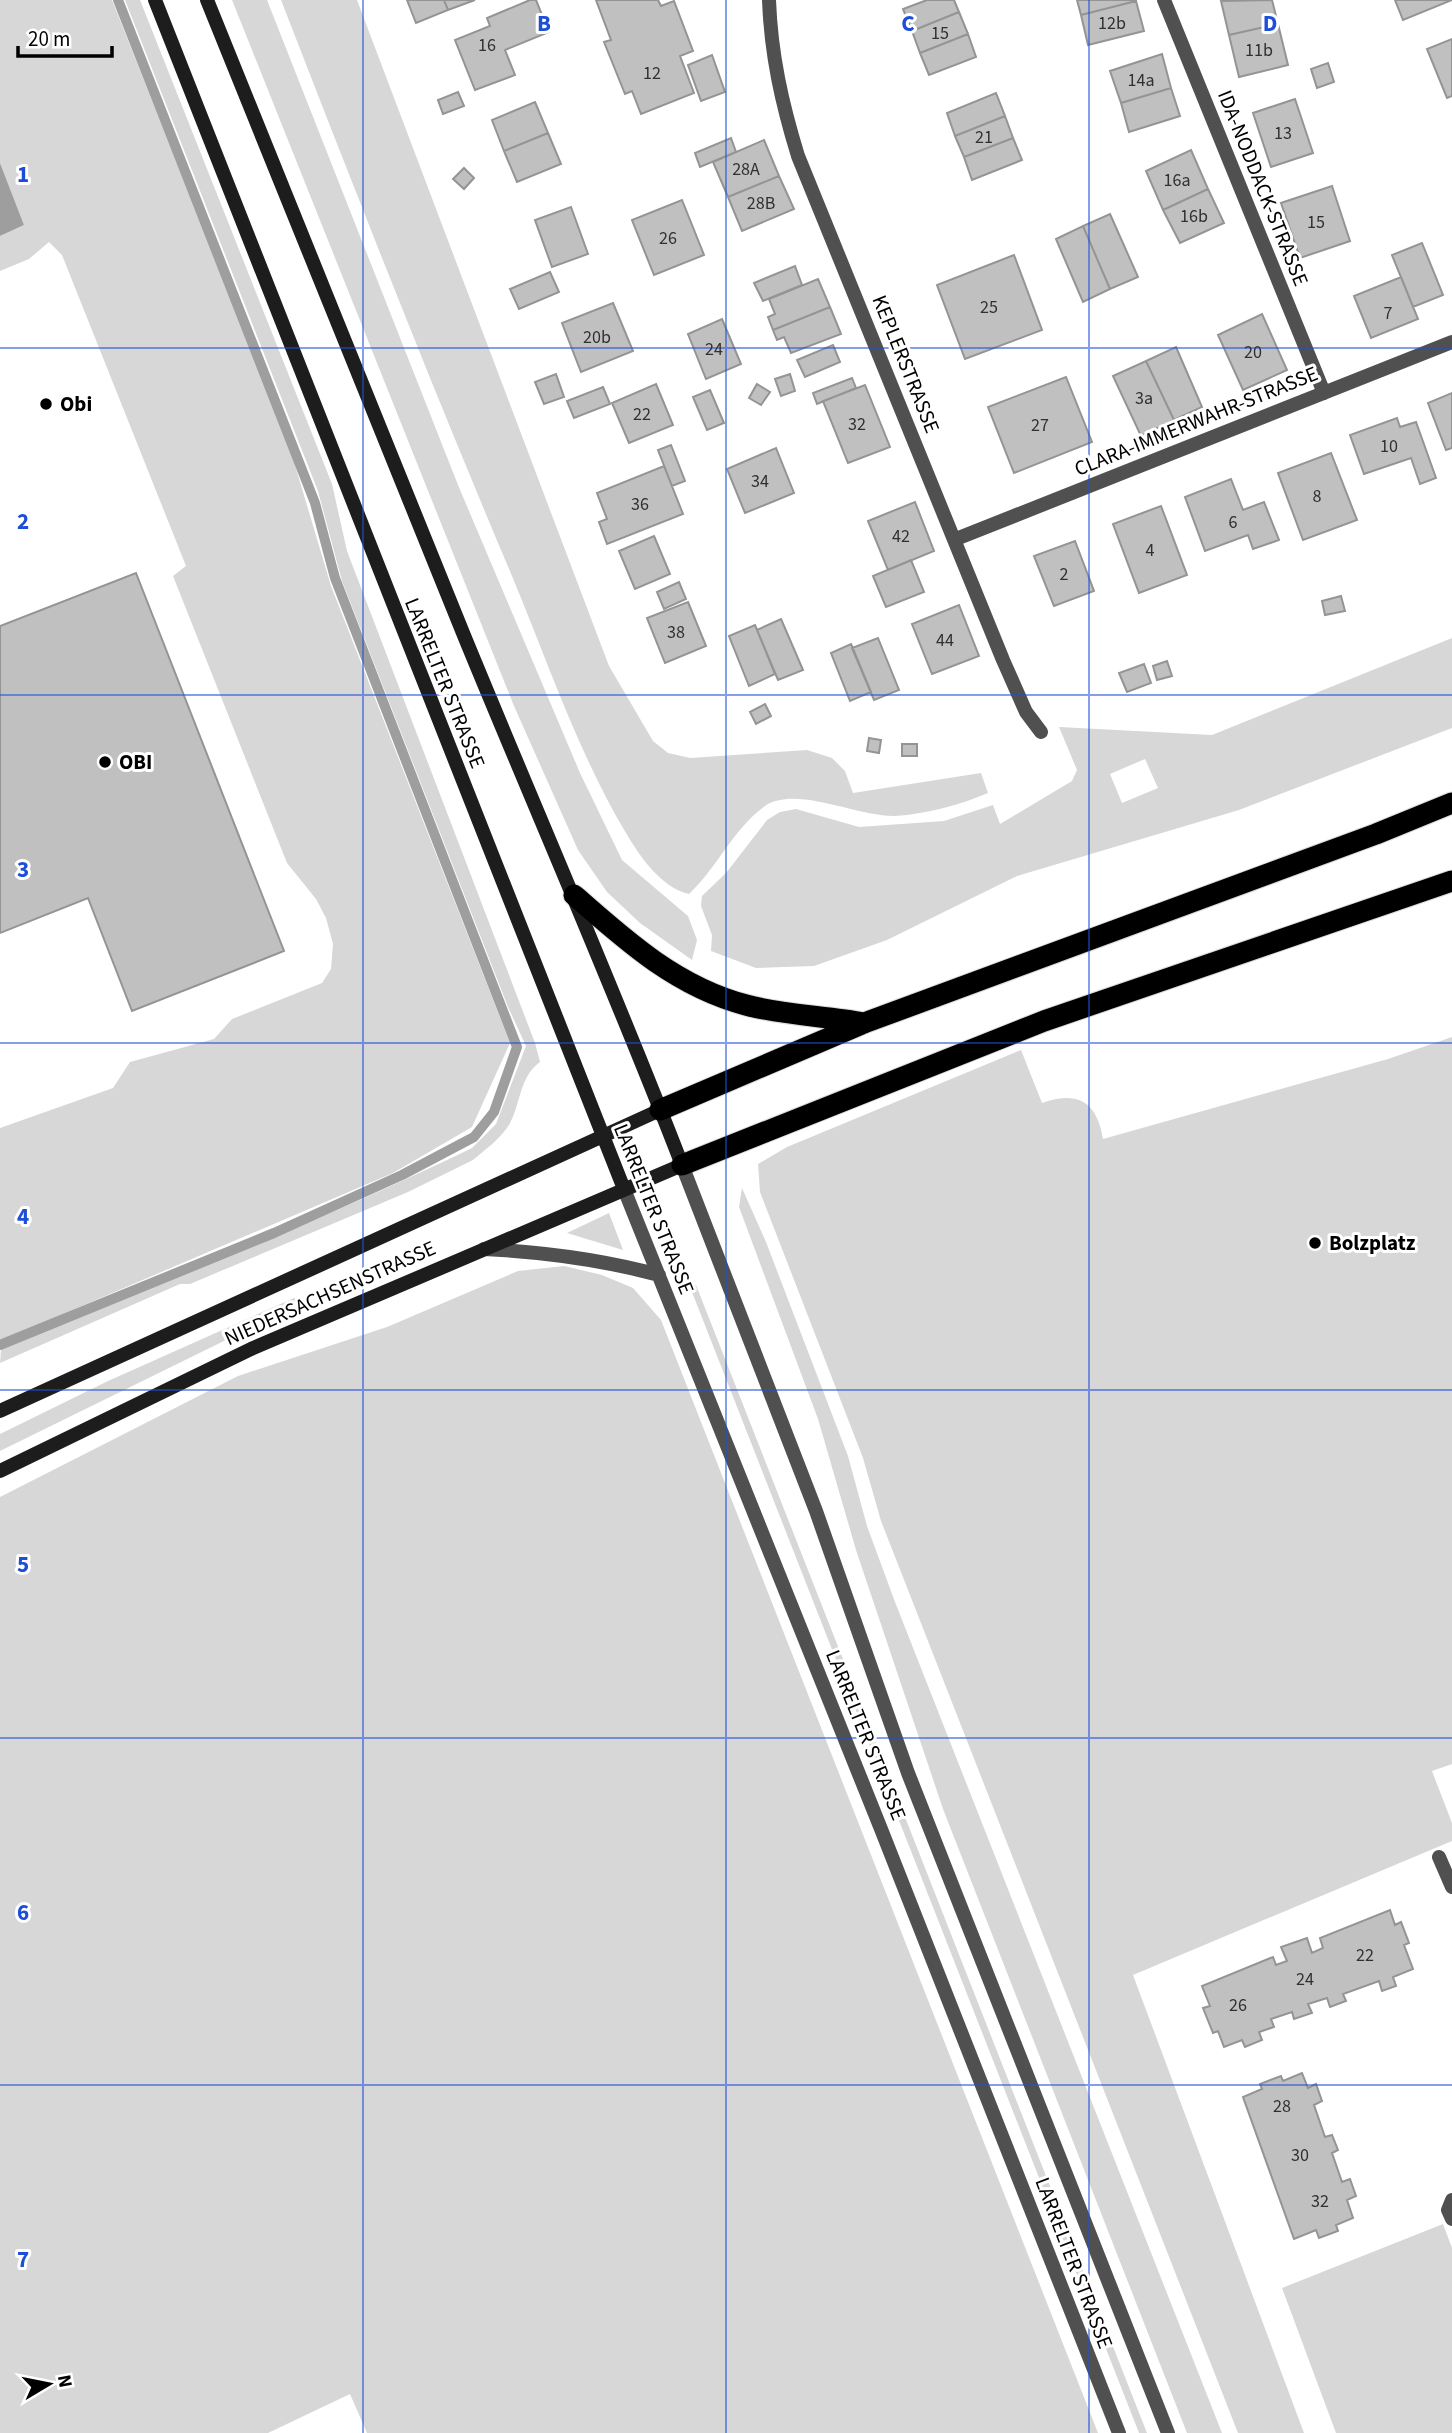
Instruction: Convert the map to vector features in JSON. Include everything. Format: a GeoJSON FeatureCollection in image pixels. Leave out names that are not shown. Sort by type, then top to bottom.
{"type":"FeatureCollection","features":[{"type":"Feature","properties":{"kind":"highway"},"geometry":{"type":"LineString","coordinates":[[660,1110],[864,1023],[1376,834],[1452,803]]}},
{"type":"Feature","properties":{"kind":"highway"},"geometry":{"type":"LineString","coordinates":[[681,1165],[1044,1021],[1452,881]]}},
{"type":"Feature","properties":{"kind":"highway"},"geometry":{"type":"LineString","coordinates":[[574,895],[656,964],[709,992],[750,1006],[864,1023]]}},
{"type":"Feature","properties":{"kind":"main road","name":"LARRELTER STRASSE"},"geometry":{"type":"LineString","coordinates":[[155,0],[624,1189]]}},
{"type":"Feature","properties":{"kind":"main road","name":"LARRELTER STRASSE"},"geometry":{"type":"LineString","coordinates":[[207,0],[463,633],[574,895],[681,1165]]}},
{"type":"Feature","properties":{"kind":"main road","name":"NIEDERSACHSENSTRASSE"},"geometry":{"type":"LineString","coordinates":[[0,1410],[660,1110]]}},
{"type":"Feature","properties":{"kind":"main road","name":"NIEDERSACHSENSTRASSE"},"geometry":{"type":"LineString","coordinates":[[0,1471],[251,1349],[681,1165]]}},
{"type":"Feature","properties":{"kind":"street","name":"KEPLERSTRASSE"},"geometry":{"type":"LineString","coordinates":[[769,0],[773,59],[780,96],[798,156],[1026,712],[1041,732]]}},
{"type":"Feature","properties":{"kind":"street","name":"IDA-NODDACK-STRASSE"},"geometry":{"type":"LineString","coordinates":[[1164,0],[1324,393]]}},
{"type":"Feature","properties":{"kind":"street","name":"CLARA-IMMERWAHR-STRASSE"},"geometry":{"type":"LineString","coordinates":[[956,539],[1452,342]]}},
{"type":"Feature","properties":{"kind":"street","name":"LARRELTER STRASSE"},"geometry":{"type":"LineString","coordinates":[[681,1165],[816,1511],[908,1773],[1168,2433]]}},
{"type":"Feature","properties":{"kind":"street","name":"LARRELTER STRASSE"},"geometry":{"type":"LineString","coordinates":[[624,1189],[876,1816],[1119,2433]]}},
{"type":"Feature","properties":{"kind":"street"},"geometry":{"type":"LineString","coordinates":[[483,1249],[562,1254],[607,1261],[659,1275]]}},
{"type":"Feature","properties":{"kind":"street"},"geometry":{"type":"LineString","coordinates":[[1439,1857],[1452,1887]]}},
{"type":"Feature","properties":{"kind":"street"},"geometry":{"type":"LineString","coordinates":[[1452,2200],[1448,2210],[1452,2219]]}},
{"type":"Feature","properties":{"kind":"shaded area"},"geometry":{"type":"Polygon","coordinates":[[[0,0],[112,0],[289,445],[331,586],[510,1043],[472,1127],[393,1173],[0,1341],[0,1128],[113,1088],[130,1062],[214,1039],[232,1019],[322,983],[331,969],[333,944],[326,918],[316,899],[287,863],[173,576],[186,566],[62,255],[49,242],[29,259],[0,271],[0,236],[24,225],[0,163],[0,0]]]}},
{"type":"Feature","properties":{"kind":"shaded area"},"geometry":{"type":"Polygon","coordinates":[[[125,0],[140,0],[332,484],[347,551],[540,1062],[524,1083],[509,1125],[473,1160],[408,1192],[190,1284],[180,1284],[0,1363],[1,1350],[297,1227],[472,1148],[496,1124],[526,1046],[508,1007],[342,581],[318,491],[125,0]]]}},
{"type":"Feature","properties":{"kind":"shaded area"},"geometry":{"type":"Polygon","coordinates":[[[232,0],[267,0],[458,485],[580,773],[622,860],[688,916],[697,940],[692,960],[640,923],[607,892],[578,850],[514,706],[232,0]]]}},
{"type":"Feature","properties":{"kind":"shaded area"},"geometry":{"type":"Polygon","coordinates":[[[281,0],[357,0],[609,666],[653,741],[668,753],[690,758],[807,750],[832,758],[845,771],[853,793],[981,773],[988,793],[943,808],[895,816],[810,800],[778,800],[754,815],[689,894],[669,885],[652,870],[631,842],[609,803],[564,707],[423,361],[281,0]]]}},
{"type":"Feature","properties":{"kind":"shaded area"},"geometry":{"type":"Polygon","coordinates":[[[0,163],[24,225],[0,236],[0,163]]]}},
{"type":"Feature","properties":{"kind":"shaded area"},"geometry":{"type":"Polygon","coordinates":[[[1452,638],[1452,728],[1239,810],[1017,876],[887,940],[814,966],[756,968],[711,951],[712,935],[701,906],[702,896],[726,873],[767,820],[780,812],[796,809],[859,827],[944,821],[993,805],[1000,824],[1072,781],[1077,770],[1059,727],[1212,735],[1452,638]],[[1145,759],[1110,774],[1122,803],[1158,788],[1145,759]]]}},
{"type":"Feature","properties":{"kind":"shaded area"},"geometry":{"type":"Polygon","coordinates":[[[1452,1037],[1452,1764],[1432,1771],[1452,1823],[1452,1841],[1133,1975],[1304,2433],[1238,2433],[881,1521],[863,1458],[760,1192],[758,1164],[787,1147],[1021,1050],[1042,1103],[1066,1098],[1084,1102],[1096,1116],[1103,1139],[1388,1059],[1452,1037]]]}},
{"type":"Feature","properties":{"kind":"shaded area"},"geometry":{"type":"Polygon","coordinates":[[[742,1188],[766,1242],[848,1456],[867,1526],[895,1602],[1222,2433],[1187,2433],[943,1809],[856,1550],[818,1419],[739,1207],[742,1188]]]}},
{"type":"Feature","properties":{"kind":"shaded area"},"geometry":{"type":"Polygon","coordinates":[[[609,1213],[623,1250],[567,1233],[609,1213]]]}},
{"type":"Feature","properties":{"kind":"shaded area"},"geometry":{"type":"Polygon","coordinates":[[[564,1266],[602,1275],[633,1288],[661,1320],[1098,2433],[367,2433],[350,2394],[268,2433],[0,2433],[0,1497],[238,1376],[387,1327],[518,1271],[564,1266]]]}},
{"type":"Feature","properties":{"kind":"shaded area"},"geometry":{"type":"Polygon","coordinates":[[[696,1285],[1147,2433],[1139,2433],[690,1287],[696,1285]]]}},
{"type":"Feature","properties":{"kind":"shaded area"},"geometry":{"type":"Polygon","coordinates":[[[294,1298],[298,1300],[279,1314],[0,1451],[0,1434],[108,1381],[294,1298]]]}},
{"type":"Feature","properties":{"kind":"shaded area"},"geometry":{"type":"Polygon","coordinates":[[[1443,2224],[1452,2248],[1452,2433],[1336,2433],[1282,2288],[1443,2224]]]}},
{"type":"Feature","properties":{"kind":"building"},"geometry":{"type":"Polygon","coordinates":[[[407,0],[444,0],[448,10],[416,23],[407,0]]]}},
{"type":"Feature","properties":{"kind":"building"},"geometry":{"type":"Polygon","coordinates":[[[444,0],[475,0],[448,10],[444,0]]]}},
{"type":"Feature","properties":{"kind":"building"},"geometry":{"type":"Polygon","coordinates":[[[536,0],[549,32],[505,50],[515,75],[475,90],[455,40],[490,26],[487,18],[536,0]]]}},
{"type":"Feature","properties":{"kind":"building"},"geometry":{"type":"Polygon","coordinates":[[[596,0],[658,0],[661,6],[674,1],[693,51],[680,56],[694,93],[641,114],[632,91],[625,94],[604,42],[611,40],[596,0]]]}},
{"type":"Feature","properties":{"kind":"building"},"geometry":{"type":"Polygon","coordinates":[[[927,0],[954,0],[959,12],[912,31],[903,9],[927,0]]]}},
{"type":"Feature","properties":{"kind":"building"},"geometry":{"type":"Polygon","coordinates":[[[1077,0],[1136,0],[1136,1],[1081,15],[1077,0]]]}},
{"type":"Feature","properties":{"kind":"building"},"geometry":{"type":"Polygon","coordinates":[[[1272,0],[1278,24],[1229,35],[1221,1],[1272,0]]]}},
{"type":"Feature","properties":{"kind":"building"},"geometry":{"type":"Polygon","coordinates":[[[1395,0],[1452,0],[1403,20],[1395,0]]]}},
{"type":"Feature","properties":{"kind":"building"},"geometry":{"type":"Polygon","coordinates":[[[1136,1],[1144,31],[1088,45],[1081,15],[1136,1]]]}},
{"type":"Feature","properties":{"kind":"building"},"geometry":{"type":"Polygon","coordinates":[[[959,12],[968,34],[920,53],[912,31],[959,12]]]}},
{"type":"Feature","properties":{"kind":"building"},"geometry":{"type":"Polygon","coordinates":[[[1278,24],[1288,65],[1239,77],[1229,35],[1278,24]]]}},
{"type":"Feature","properties":{"kind":"building"},"geometry":{"type":"Polygon","coordinates":[[[968,34],[976,57],[929,75],[920,53],[968,34]]]}},
{"type":"Feature","properties":{"kind":"building"},"geometry":{"type":"Polygon","coordinates":[[[1452,39],[1452,96],[1447,98],[1427,49],[1452,39]]]}},
{"type":"Feature","properties":{"kind":"building"},"geometry":{"type":"Polygon","coordinates":[[[1162,54],[1171,88],[1121,103],[1110,71],[1162,54]]]}},
{"type":"Feature","properties":{"kind":"building"},"geometry":{"type":"Polygon","coordinates":[[[712,55],[725,92],[701,101],[688,65],[712,55]]]}},
{"type":"Feature","properties":{"kind":"building"},"geometry":{"type":"Polygon","coordinates":[[[1328,63],[1334,82],[1317,88],[1311,69],[1328,63]]]}},
{"type":"Feature","properties":{"kind":"building"},"geometry":{"type":"Polygon","coordinates":[[[1171,88],[1180,116],[1129,132],[1121,103],[1171,88]]]}},
{"type":"Feature","properties":{"kind":"building"},"geometry":{"type":"Polygon","coordinates":[[[458,92],[464,106],[443,114],[438,100],[458,92]]]}},
{"type":"Feature","properties":{"kind":"building"},"geometry":{"type":"Polygon","coordinates":[[[996,93],[1005,116],[955,136],[947,113],[996,93]]]}},
{"type":"Feature","properties":{"kind":"building"},"geometry":{"type":"Polygon","coordinates":[[[1295,99],[1313,153],[1271,167],[1253,113],[1295,99]]]}},
{"type":"Feature","properties":{"kind":"building"},"geometry":{"type":"Polygon","coordinates":[[[535,102],[548,133],[504,151],[492,120],[535,102]]]}},
{"type":"Feature","properties":{"kind":"building"},"geometry":{"type":"Polygon","coordinates":[[[1005,116],[1013,138],[964,157],[955,136],[1005,116]]]}},
{"type":"Feature","properties":{"kind":"building"},"geometry":{"type":"Polygon","coordinates":[[[548,133],[561,164],[517,182],[504,151],[548,133]]]}},
{"type":"Feature","properties":{"kind":"building"},"geometry":{"type":"Polygon","coordinates":[[[731,138],[736,152],[700,167],[695,153],[731,138]]]}},
{"type":"Feature","properties":{"kind":"building"},"geometry":{"type":"Polygon","coordinates":[[[1013,138],[1022,160],[972,180],[964,157],[1013,138]]]}},
{"type":"Feature","properties":{"kind":"building"},"geometry":{"type":"Polygon","coordinates":[[[764,140],[779,176],[728,197],[713,162],[764,140]]]}},
{"type":"Feature","properties":{"kind":"building"},"geometry":{"type":"Polygon","coordinates":[[[1191,150],[1208,189],[1163,210],[1146,171],[1191,150]]]}},
{"type":"Feature","properties":{"kind":"building"},"geometry":{"type":"Polygon","coordinates":[[[464,168],[474,178],[464,189],[453,179],[464,168]]]}},
{"type":"Feature","properties":{"kind":"building"},"geometry":{"type":"Polygon","coordinates":[[[779,176],[794,209],[742,231],[728,197],[779,176]]]}},
{"type":"Feature","properties":{"kind":"building"},"geometry":{"type":"Polygon","coordinates":[[[1332,186],[1350,241],[1300,258],[1281,203],[1332,186]]]}},
{"type":"Feature","properties":{"kind":"building"},"geometry":{"type":"Polygon","coordinates":[[[1208,189],[1224,223],[1180,243],[1163,210],[1208,189]]]}},
{"type":"Feature","properties":{"kind":"building"},"geometry":{"type":"Polygon","coordinates":[[[682,200],[704,255],[654,275],[632,220],[682,200]]]}},
{"type":"Feature","properties":{"kind":"building"},"geometry":{"type":"Polygon","coordinates":[[[571,207],[588,254],[552,267],[535,220],[571,207]]]}},
{"type":"Feature","properties":{"kind":"building"},"geometry":{"type":"Polygon","coordinates":[[[1110,214],[1138,277],[1110,289],[1083,226],[1110,214]]]}},
{"type":"Feature","properties":{"kind":"building"},"geometry":{"type":"Polygon","coordinates":[[[1083,226],[1110,289],[1083,302],[1056,239],[1083,226]]]}},
{"type":"Feature","properties":{"kind":"building"},"geometry":{"type":"Polygon","coordinates":[[[1422,243],[1443,295],[1413,307],[1392,255],[1422,243]]]}},
{"type":"Feature","properties":{"kind":"building"},"geometry":{"type":"Polygon","coordinates":[[[1014,255],[1042,330],[965,359],[937,285],[1014,255]]]}},
{"type":"Feature","properties":{"kind":"building"},"geometry":{"type":"Polygon","coordinates":[[[795,266],[802,285],[763,301],[754,283],[795,266]]]}},
{"type":"Feature","properties":{"kind":"building"},"geometry":{"type":"Polygon","coordinates":[[[550,272],[559,292],[519,309],[510,289],[550,272]]]}},
{"type":"Feature","properties":{"kind":"building"},"geometry":{"type":"Polygon","coordinates":[[[1401,277],[1418,319],[1371,338],[1354,296],[1401,277]]]}},
{"type":"Feature","properties":{"kind":"building"},"geometry":{"type":"Polygon","coordinates":[[[818,279],[830,307],[773,330],[768,317],[775,314],[769,299],[818,279]]]}},
{"type":"Feature","properties":{"kind":"building"},"geometry":{"type":"Polygon","coordinates":[[[613,303],[633,351],[581,372],[562,323],[613,303]]]}},
{"type":"Feature","properties":{"kind":"building"},"geometry":{"type":"Polygon","coordinates":[[[830,307],[841,334],[791,353],[784,337],[777,340],[773,330],[830,307]]]}},
{"type":"Feature","properties":{"kind":"building"},"geometry":{"type":"Polygon","coordinates":[[[1262,314],[1287,370],[1243,390],[1218,335],[1262,314]]]}},
{"type":"Feature","properties":{"kind":"building"},"geometry":{"type":"Polygon","coordinates":[[[722,319],[741,364],[706,379],[688,334],[722,319]]]}},
{"type":"Feature","properties":{"kind":"building"},"geometry":{"type":"Polygon","coordinates":[[[833,345],[840,362],[805,377],[797,360],[833,345]]]}},
{"type":"Feature","properties":{"kind":"building"},"geometry":{"type":"Polygon","coordinates":[[[1176,347],[1202,407],[1174,420],[1146,361],[1176,347]]]}},
{"type":"Feature","properties":{"kind":"building"},"geometry":{"type":"Polygon","coordinates":[[[1146,361],[1174,420],[1141,436],[1113,376],[1146,361]]]}},
{"type":"Feature","properties":{"kind":"building"},"geometry":{"type":"Polygon","coordinates":[[[556,374],[564,397],[544,404],[535,382],[556,374]]]}},
{"type":"Feature","properties":{"kind":"building"},"geometry":{"type":"Polygon","coordinates":[[[790,374],[795,391],[781,396],[775,379],[790,374]]]}},
{"type":"Feature","properties":{"kind":"building"},"geometry":{"type":"Polygon","coordinates":[[[1066,377],[1092,442],[1014,473],[988,407],[1066,377]]]}},
{"type":"Feature","properties":{"kind":"building"},"geometry":{"type":"Polygon","coordinates":[[[852,378],[856,388],[817,404],[813,393],[852,378]]]}},
{"type":"Feature","properties":{"kind":"building"},"geometry":{"type":"Polygon","coordinates":[[[656,384],[673,425],[629,443],[612,403],[656,384]]]}},
{"type":"Feature","properties":{"kind":"building"},"geometry":{"type":"Polygon","coordinates":[[[757,384],[770,392],[761,405],[749,398],[757,384]]]}},
{"type":"Feature","properties":{"kind":"building"},"geometry":{"type":"Polygon","coordinates":[[[865,385],[890,447],[848,463],[823,401],[865,385]]]}},
{"type":"Feature","properties":{"kind":"building"},"geometry":{"type":"Polygon","coordinates":[[[603,387],[610,404],[574,418],[567,401],[603,387]]]}},
{"type":"Feature","properties":{"kind":"building"},"geometry":{"type":"Polygon","coordinates":[[[710,390],[724,423],[707,430],[693,397],[710,390]]]}},
{"type":"Feature","properties":{"kind":"building"},"geometry":{"type":"Polygon","coordinates":[[[1452,393],[1452,448],[1446,450],[1428,403],[1452,393]]]}},
{"type":"Feature","properties":{"kind":"building"},"geometry":{"type":"Polygon","coordinates":[[[1397,418],[1400,427],[1416,422],[1436,478],[1420,484],[1411,458],[1364,474],[1350,435],[1397,418]]]}},
{"type":"Feature","properties":{"kind":"building"},"geometry":{"type":"Polygon","coordinates":[[[671,445],[685,481],[672,486],[658,450],[671,445]]]}},
{"type":"Feature","properties":{"kind":"building"},"geometry":{"type":"Polygon","coordinates":[[[776,448],[794,493],[745,513],[727,469],[776,448]]]}},
{"type":"Feature","properties":{"kind":"building"},"geometry":{"type":"Polygon","coordinates":[[[1331,453],[1357,520],[1303,540],[1278,473],[1331,453]]]}},
{"type":"Feature","properties":{"kind":"building"},"geometry":{"type":"Polygon","coordinates":[[[664,466],[683,514],[607,544],[599,522],[607,519],[597,493],[664,466]]]}},
{"type":"Feature","properties":{"kind":"building"},"geometry":{"type":"Polygon","coordinates":[[[1231,479],[1243,510],[1264,502],[1279,540],[1253,549],[1248,535],[1205,551],[1185,497],[1231,479]]]}},
{"type":"Feature","properties":{"kind":"building"},"geometry":{"type":"Polygon","coordinates":[[[915,502],[934,551],[888,570],[868,521],[915,502]]]}},
{"type":"Feature","properties":{"kind":"building"},"geometry":{"type":"Polygon","coordinates":[[[1161,506],[1187,575],[1139,593],[1113,524],[1161,506]]]}},
{"type":"Feature","properties":{"kind":"building"},"geometry":{"type":"Polygon","coordinates":[[[654,536],[670,574],[635,589],[619,551],[654,536]]]}},
{"type":"Feature","properties":{"kind":"building"},"geometry":{"type":"Polygon","coordinates":[[[1075,541],[1094,591],[1054,606],[1034,556],[1075,541]]]}},
{"type":"Feature","properties":{"kind":"building"},"geometry":{"type":"Polygon","coordinates":[[[911,560],[924,592],[886,607],[873,576],[911,560]]]}},
{"type":"Feature","properties":{"kind":"building","name":"OBI"},"geometry":{"type":"Polygon","coordinates":[[[136,573],[284,951],[132,1011],[88,898],[0,933],[0,626],[136,573]]]}},
{"type":"Feature","properties":{"kind":"building"},"geometry":{"type":"Polygon","coordinates":[[[679,582],[686,599],[664,609],[657,592],[679,582]]]}},
{"type":"Feature","properties":{"kind":"building"},"geometry":{"type":"Polygon","coordinates":[[[1341,596],[1345,611],[1325,615],[1322,601],[1341,596]]]}},
{"type":"Feature","properties":{"kind":"building"},"geometry":{"type":"Polygon","coordinates":[[[688,602],[706,646],[665,663],[647,618],[688,602]]]}},
{"type":"Feature","properties":{"kind":"building"},"geometry":{"type":"Polygon","coordinates":[[[959,605],[979,656],[932,674],[912,624],[959,605]]]}},
{"type":"Feature","properties":{"kind":"building"},"geometry":{"type":"Polygon","coordinates":[[[781,619],[803,670],[778,680],[757,630],[781,619]]]}},
{"type":"Feature","properties":{"kind":"building"},"geometry":{"type":"Polygon","coordinates":[[[755,625],[775,674],[749,686],[729,636],[755,625]]]}},
{"type":"Feature","properties":{"kind":"building"},"geometry":{"type":"Polygon","coordinates":[[[878,638],[899,690],[874,700],[852,648],[878,638]]]}},
{"type":"Feature","properties":{"kind":"building"},"geometry":{"type":"Polygon","coordinates":[[[851,644],[871,692],[850,701],[831,653],[851,644]]]}},
{"type":"Feature","properties":{"kind":"building"},"geometry":{"type":"Polygon","coordinates":[[[1167,661],[1172,676],[1157,680],[1153,666],[1167,661]]]}},
{"type":"Feature","properties":{"kind":"building"},"geometry":{"type":"Polygon","coordinates":[[[1144,664],[1151,683],[1127,692],[1119,673],[1144,664]]]}},
{"type":"Feature","properties":{"kind":"building"},"geometry":{"type":"Polygon","coordinates":[[[765,704],[771,716],[756,724],[750,712],[765,704]]]}},
{"type":"Feature","properties":{"kind":"building"},"geometry":{"type":"Polygon","coordinates":[[[869,738],[881,740],[879,753],[867,751],[869,738]]]}},
{"type":"Feature","properties":{"kind":"building"},"geometry":{"type":"Polygon","coordinates":[[[902,744],[917,744],[917,756],[902,756],[902,744]]]}},
{"type":"Feature","properties":{"kind":"building"},"geometry":{"type":"Polygon","coordinates":[[[1390,1910],[1395,1925],[1401,1922],[1409,1943],[1404,1945],[1413,1969],[1393,1977],[1396,1986],[1382,1991],[1379,1981],[1343,1994],[1346,2001],[1330,2007],[1327,1998],[1308,2004],[1312,2013],[1294,2019],[1292,2012],[1271,2019],[1274,2027],[1259,2032],[1262,2040],[1245,2047],[1242,2040],[1224,2047],[1218,2031],[1213,2033],[1203,2008],[1210,2006],[1202,1986],[1273,1957],[1276,1965],[1287,1961],[1281,1947],[1307,1938],[1312,1953],[1323,1948],[1320,1938],[1390,1910]]]}},
{"type":"Feature","properties":{"kind":"building"},"geometry":{"type":"Polygon","coordinates":[[[1302,2073],[1308,2088],[1316,2084],[1322,2101],[1314,2105],[1325,2137],[1332,2135],[1338,2150],[1332,2153],[1342,2182],[1350,2179],[1356,2196],[1347,2200],[1353,2218],[1336,2225],[1338,2231],[1319,2238],[1316,2230],[1294,2239],[1243,2097],[1262,2089],[1260,2084],[1281,2076],[1283,2081],[1302,2073]]]}},
{"type":"Feature","properties":{"kind":"waterway"},"geometry":{"type":"LineString","coordinates":[[0,1345],[274,1233],[402,1175],[474,1137],[494,1112],[517,1047],[335,578],[315,503],[118,0]]}},
{"type":"Feature","properties":{"kind":"place","name":"Obi"},"geometry":{"type":"Point","coordinates":[46,404]}},
{"type":"Feature","properties":{"kind":"place","name":"OBI"},"geometry":{"type":"Point","coordinates":[105,762]}},
{"type":"Feature","properties":{"kind":"place","name":"Bolzplatz"},"geometry":{"type":"Point","coordinates":[1315,1243]}}]}
